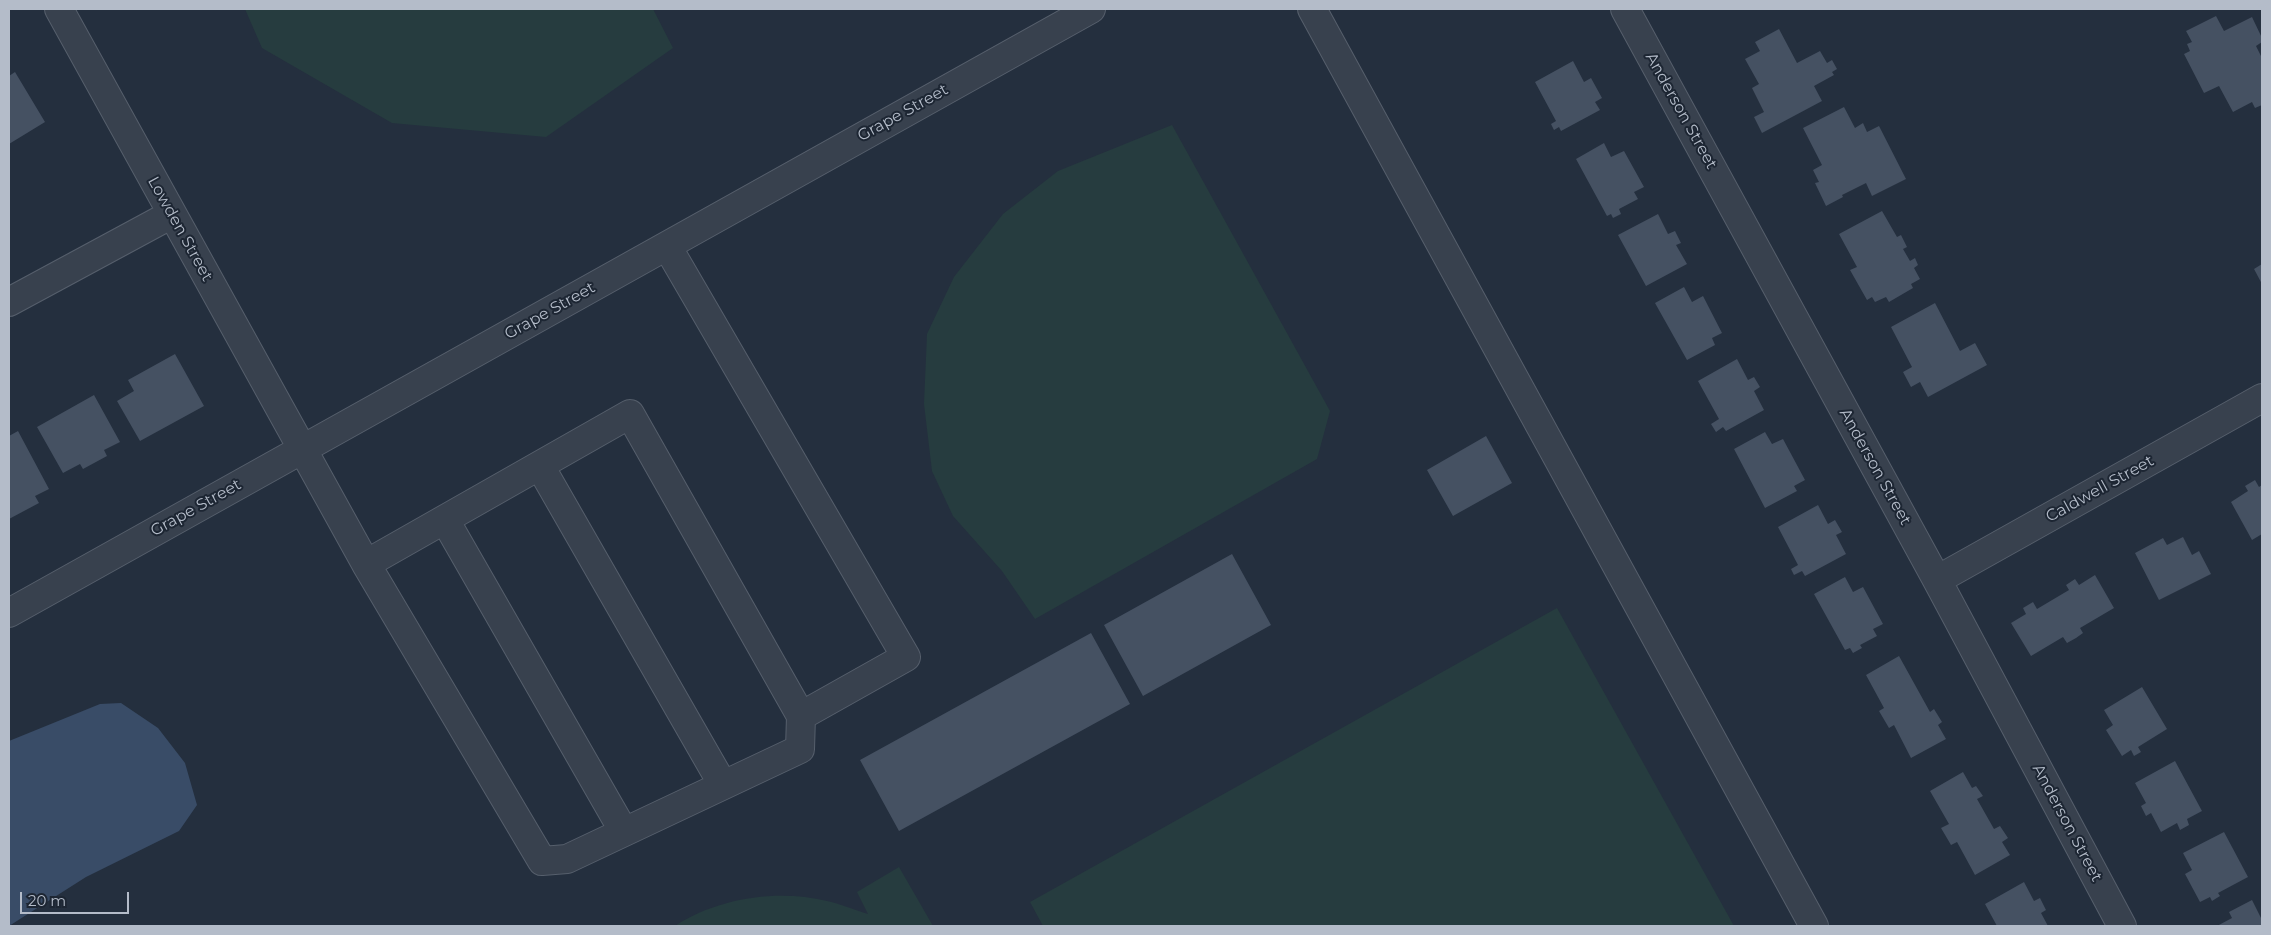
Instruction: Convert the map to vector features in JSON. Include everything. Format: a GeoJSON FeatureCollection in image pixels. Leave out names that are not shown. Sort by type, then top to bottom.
{"type":"FeatureCollection","features":[{"type":"Feature","properties":{"kind":"street","name":"Lowden Street"},"geometry":{"type":"LineString","coordinates":[[59,9],[366,564],[542,860],[567,859],[624,832]]}},
{"type":"Feature","properties":{"kind":"street","name":"Grape Street"},"geometry":{"type":"LineString","coordinates":[[9,613],[1091,9]]}},
{"type":"Feature","properties":{"kind":"street"},"geometry":{"type":"LineString","coordinates":[[1312,9],[1814,926]]}},
{"type":"Feature","properties":{"kind":"street","name":"Anderson Street"},"geometry":{"type":"LineString","coordinates":[[1625,9],[1937,580],[2122,926]]}},
{"type":"Feature","properties":{"kind":"street"},"geometry":{"type":"LineString","coordinates":[[9,302],[172,214]]}},
{"type":"Feature","properties":{"kind":"street"},"geometry":{"type":"LineString","coordinates":[[667,246],[906,657],[801,716]]}},
{"type":"Feature","properties":{"kind":"street","name":"Caldwell Street"},"geometry":{"type":"LineString","coordinates":[[1937,580],[2262,398]]}},
{"type":"Feature","properties":{"kind":"street"},"geometry":{"type":"LineString","coordinates":[[366,564],[630,414],[801,716],[800,749],[624,832],[445,520]]}},
{"type":"Feature","properties":{"kind":"street"},"geometry":{"type":"LineString","coordinates":[[540,466],[723,785]]}},
{"type":"Feature","properties":{"kind":"green space"},"geometry":{"type":"Polygon","coordinates":[[[245,9],[653,9],[673,48],[546,137],[392,123],[262,48],[245,9]]]}},
{"type":"Feature","properties":{"kind":"green space"},"geometry":{"type":"Polygon","coordinates":[[[1172,125],[1330,411],[1317,459],[1035,619],[1002,571],[953,516],[932,471],[924,404],[927,334],[954,277],[1003,214],[1058,171],[1172,125]]]}},
{"type":"Feature","properties":{"kind":"green space"},"geometry":{"type":"Polygon","coordinates":[[[1557,608],[1734,926],[1043,926],[1030,902],[1557,608]]]}},
{"type":"Feature","properties":{"kind":"green space"},"geometry":{"type":"Polygon","coordinates":[[[899,867],[933,926],[675,926],[692,916],[710,909],[729,903],[768,896],[808,897],[832,902],[868,914],[857,892],[899,867]]]}},
{"type":"Feature","properties":{"kind":"water"},"geometry":{"type":"Polygon","coordinates":[[[121,703],[158,728],[185,763],[197,805],[179,831],[86,877],[9,926],[9,741],[100,704],[121,703]]]}},
{"type":"Feature","properties":{"kind":"building"},"geometry":{"type":"Polygon","coordinates":[[[2216,16],[2224,31],[2252,17],[2262,38],[2262,42],[2256,46],[2262,58],[2262,105],[2255,108],[2252,102],[2233,112],[2219,86],[2204,93],[2184,54],[2190,51],[2187,44],[2192,42],[2186,31],[2216,16]]]}},
{"type":"Feature","properties":{"kind":"building"},"geometry":{"type":"Polygon","coordinates":[[[1779,29],[1797,63],[1820,51],[1827,63],[1832,60],[1837,69],[1832,72],[1834,75],[1814,86],[1822,101],[1762,133],[1754,117],[1764,112],[1752,88],[1759,84],[1745,59],[1760,51],[1755,42],[1779,29]]]}},
{"type":"Feature","properties":{"kind":"building"},"geometry":{"type":"Polygon","coordinates":[[[1573,61],[1584,82],[1591,78],[1602,98],[1595,102],[1600,110],[1561,131],[1559,127],[1554,130],[1551,124],[1556,121],[1535,82],[1573,61]]]}},
{"type":"Feature","properties":{"kind":"building"},"geometry":{"type":"Polygon","coordinates":[[[15,72],[45,122],[9,144],[9,76],[15,72]]]}},
{"type":"Feature","properties":{"kind":"building"},"geometry":{"type":"Polygon","coordinates":[[[1844,107],[1855,128],[1863,123],[1867,132],[1879,126],[1906,179],[1872,196],[1866,183],[1842,195],[1843,197],[1826,206],[1815,183],[1819,182],[1813,170],[1822,165],[1803,128],[1844,107]]]}},
{"type":"Feature","properties":{"kind":"building"},"geometry":{"type":"Polygon","coordinates":[[[1604,143],[1611,157],[1624,151],[1644,187],[1634,192],[1638,199],[1619,209],[1621,214],[1613,218],[1611,214],[1607,216],[1576,159],[1604,143]]]}},
{"type":"Feature","properties":{"kind":"building"},"geometry":{"type":"Polygon","coordinates":[[[1882,211],[1897,237],[1901,235],[1907,247],[1903,249],[1910,261],[1915,258],[1918,265],[1914,268],[1920,279],[1911,284],[1913,288],[1889,302],[1886,297],[1875,302],[1872,297],[1867,300],[1850,270],[1857,267],[1839,234],[1882,211]]]}},
{"type":"Feature","properties":{"kind":"building"},"geometry":{"type":"Polygon","coordinates":[[[1658,214],[1668,234],[1675,231],[1681,243],[1676,245],[1687,264],[1646,286],[1618,235],[1658,214]]]}},
{"type":"Feature","properties":{"kind":"building"},"geometry":{"type":"Polygon","coordinates":[[[2262,264],[2262,284],[2254,269],[2262,264]]]}},
{"type":"Feature","properties":{"kind":"building"},"geometry":{"type":"Polygon","coordinates":[[[1684,287],[1692,302],[1703,296],[1722,333],[1712,338],[1715,345],[1687,360],[1655,303],[1684,287]]]}},
{"type":"Feature","properties":{"kind":"building"},"geometry":{"type":"Polygon","coordinates":[[[1935,303],[1960,351],[1975,343],[1987,365],[1928,397],[1920,382],[1911,387],[1903,372],[1912,367],[1891,327],[1935,303]]]}},
{"type":"Feature","properties":{"kind":"building"},"geometry":{"type":"Polygon","coordinates":[[[175,354],[204,406],[140,441],[117,401],[134,391],[128,380],[175,354]]]}},
{"type":"Feature","properties":{"kind":"building"},"geometry":{"type":"Polygon","coordinates":[[[1737,359],[1748,380],[1754,377],[1760,387],[1754,391],[1764,410],[1726,431],[1723,427],[1716,432],[1711,424],[1719,419],[1698,381],[1737,359]]]}},
{"type":"Feature","properties":{"kind":"building"},"geometry":{"type":"Polygon","coordinates":[[[94,395],[120,442],[104,450],[107,456],[83,469],[80,464],[63,473],[37,427],[94,395]]]}},
{"type":"Feature","properties":{"kind":"building"},"geometry":{"type":"Polygon","coordinates":[[[18,431],[49,489],[35,496],[39,503],[9,519],[9,436],[18,431]]]}},
{"type":"Feature","properties":{"kind":"building"},"geometry":{"type":"Polygon","coordinates":[[[1765,432],[1772,444],[1783,439],[1805,480],[1794,486],[1797,491],[1765,508],[1734,449],[1765,432]]]}},
{"type":"Feature","properties":{"kind":"building"},"geometry":{"type":"Polygon","coordinates":[[[1486,436],[1512,483],[1453,516],[1427,470],[1486,436]]]}},
{"type":"Feature","properties":{"kind":"building"},"geometry":{"type":"Polygon","coordinates":[[[2255,480],[2259,487],[2262,485],[2262,534],[2252,540],[2231,502],[2248,491],[2245,486],[2255,480]]]}},
{"type":"Feature","properties":{"kind":"building"},"geometry":{"type":"Polygon","coordinates":[[[1818,505],[1828,524],[1835,520],[1842,532],[1836,535],[1846,554],[1805,576],[1802,571],[1794,575],[1791,569],[1798,565],[1778,527],[1818,505]]]}},
{"type":"Feature","properties":{"kind":"building"},"geometry":{"type":"Polygon","coordinates":[[[2183,537],[2192,555],[2199,551],[2211,574],[2159,600],[2135,553],[2163,538],[2167,545],[2183,537]]]}},
{"type":"Feature","properties":{"kind":"building"},"geometry":{"type":"Polygon","coordinates":[[[1232,554],[1271,625],[1143,696],[1104,625],[1232,554]]]}},
{"type":"Feature","properties":{"kind":"building"},"geometry":{"type":"Polygon","coordinates":[[[2095,575],[2114,608],[2080,628],[2083,633],[2076,638],[2067,643],[2063,637],[2031,656],[2011,623],[2026,614],[2023,608],[2033,602],[2037,609],[2069,590],[2066,585],[2075,579],[2079,585],[2095,575]]]}},
{"type":"Feature","properties":{"kind":"building"},"geometry":{"type":"Polygon","coordinates":[[[1845,577],[1853,592],[1863,587],[1883,624],[1873,629],[1877,636],[1860,645],[1862,648],[1853,653],[1850,648],[1845,650],[1814,594],[1845,577]]]}},
{"type":"Feature","properties":{"kind":"building"},"geometry":{"type":"Polygon","coordinates":[[[1091,633],[1130,704],[899,831],[860,760],[1091,633]]]}},
{"type":"Feature","properties":{"kind":"building"},"geometry":{"type":"Polygon","coordinates":[[[1899,656],[1930,712],[1934,709],[1942,722],[1938,725],[1946,739],[1911,758],[1894,725],[1889,728],[1879,711],[1884,708],[1866,675],[1899,656]]]}},
{"type":"Feature","properties":{"kind":"building"},"geometry":{"type":"Polygon","coordinates":[[[2142,687],[2167,729],[2138,747],[2141,752],[2134,756],[2131,750],[2122,756],[2106,730],[2113,725],[2104,710],[2142,687]]]}},
{"type":"Feature","properties":{"kind":"building"},"geometry":{"type":"Polygon","coordinates":[[[2175,761],[2202,811],[2187,819],[2189,825],[2180,830],[2177,823],[2161,832],[2151,813],[2146,816],[2141,806],[2146,803],[2135,783],[2175,761]]]}},
{"type":"Feature","properties":{"kind":"building"},"geometry":{"type":"Polygon","coordinates":[[[1963,772],[1972,788],[1976,786],[1983,796],[1977,799],[1994,829],[2000,826],[2008,838],[2002,842],[2010,855],[1975,875],[1957,842],[1951,845],[1941,828],[1949,824],[1930,791],[1963,772]]]}},
{"type":"Feature","properties":{"kind":"building"},"geometry":{"type":"Polygon","coordinates":[[[2224,832],[2248,877],[2218,893],[2220,896],[2212,901],[2210,897],[2200,902],[2185,874],[2192,870],[2183,853],[2224,832]]]}},
{"type":"Feature","properties":{"kind":"building"},"geometry":{"type":"Polygon","coordinates":[[[2024,882],[2034,901],[2040,898],[2046,910],[2041,913],[2048,926],[1997,926],[1985,904],[2024,882]]]}},
{"type":"Feature","properties":{"kind":"building"},"geometry":{"type":"Polygon","coordinates":[[[2252,900],[2262,920],[2262,926],[2217,926],[2232,918],[2229,912],[2252,900]]]}}]}
